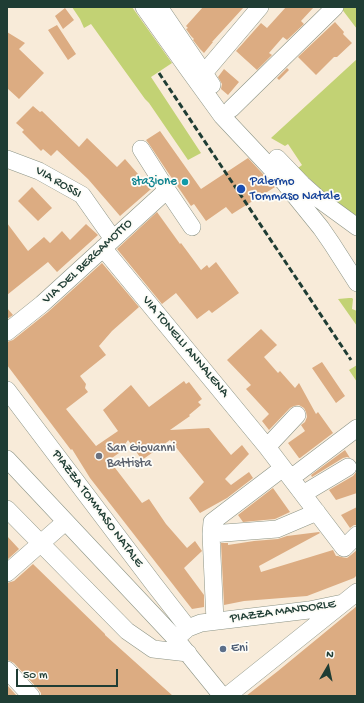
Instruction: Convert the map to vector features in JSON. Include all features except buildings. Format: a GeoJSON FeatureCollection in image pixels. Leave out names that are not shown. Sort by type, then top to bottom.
{"type":"FeatureCollection","features":[{"type":"Feature","properties":{"kind":"street"},"geometry":{"type":"LineString","coordinates":[[144,7],[222,116],[283,181],[321,228],[357,283]]}},
{"type":"Feature","properties":{"kind":"street"},"geometry":{"type":"LineString","coordinates":[[159,7],[222,99],[302,184],[320,200],[357,227]]}},
{"type":"Feature","properties":{"kind":"street"},"geometry":{"type":"LineString","coordinates":[[204,73],[260,7]]}},
{"type":"Feature","properties":{"kind":"street"},"geometry":{"type":"LineString","coordinates":[[231,109],[335,7]]}},
{"type":"Feature","properties":{"kind":"street"},"geometry":{"type":"LineString","coordinates":[[141,149],[192,227]]}},
{"type":"Feature","properties":{"kind":"street","name":"VIA ROSSI"},"geometry":{"type":"LineString","coordinates":[[7,159],[39,171],[82,195],[108,244]]}},
{"type":"Feature","properties":{"kind":"street","name":"VIA DEL BERGAMOTTO"},"geometry":{"type":"LineString","coordinates":[[7,332],[42,304],[167,190]]}},
{"type":"Feature","properties":{"kind":"street","name":"VIA TONELLI ANNALENA"},"geometry":{"type":"LineString","coordinates":[[108,244],[344,548],[357,535]]}},
{"type":"Feature","properties":{"kind":"street","name":"PIAZZA TOMMASO NATALE"},"geometry":{"type":"LineString","coordinates":[[7,390],[188,628]]}},
{"type":"Feature","properties":{"kind":"street"},"geometry":{"type":"LineString","coordinates":[[267,447],[297,415]]}},
{"type":"Feature","properties":{"kind":"street"},"geometry":{"type":"LineString","coordinates":[[215,621],[211,534],[212,522],[357,428]]}},
{"type":"Feature","properties":{"kind":"street","name":"PIAZZA TOMMASO NATALE"},"geometry":{"type":"LineString","coordinates":[[7,459],[175,638],[221,696]]}},
{"type":"Feature","properties":{"kind":"street"},"geometry":{"type":"LineString","coordinates":[[303,494],[348,467]]}},
{"type":"Feature","properties":{"kind":"street"},"geometry":{"type":"LineString","coordinates":[[7,509],[127,631],[153,649],[188,653]]}},
{"type":"Feature","properties":{"kind":"street"},"geometry":{"type":"LineString","coordinates":[[211,534],[277,529],[317,512]]}},
{"type":"Feature","properties":{"kind":"street"},"geometry":{"type":"LineString","coordinates":[[7,573],[65,522]]}},
{"type":"Feature","properties":{"kind":"street"},"geometry":{"type":"LineString","coordinates":[[343,603],[357,592]]}},
{"type":"Feature","properties":{"kind":"street","name":"PIAZZA MANDORLE"},"geometry":{"type":"LineString","coordinates":[[175,638],[188,628],[201,623],[309,610],[343,603]]}},
{"type":"Feature","properties":{"kind":"street","name":"PIAZZA MANDORLE"},"geometry":{"type":"LineString","coordinates":[[227,696],[343,603]]}},
{"type":"Feature","properties":{"kind":"street"},"geometry":{"type":"LineString","coordinates":[[7,670],[31,696]]}},
{"type":"Feature","properties":{"kind":"green space"},"geometry":{"type":"Polygon","coordinates":[[[72,7],[132,7],[172,63],[151,77],[201,153],[188,160],[149,103],[91,24],[84,28],[72,7]]]}},
{"type":"Feature","properties":{"kind":"green space"},"geometry":{"type":"Polygon","coordinates":[[[357,7],[357,29],[341,8],[357,7]]]}},
{"type":"Feature","properties":{"kind":"green space"},"geometry":{"type":"Polygon","coordinates":[[[357,59],[357,217],[325,193],[298,168],[302,165],[288,144],[285,146],[271,138],[357,59]]]}},
{"type":"Feature","properties":{"kind":"green space"},"geometry":{"type":"Polygon","coordinates":[[[352,298],[352,309],[357,311],[357,326],[338,299],[352,298]]]}},
{"type":"Feature","properties":{"kind":"green space"},"geometry":{"type":"Polygon","coordinates":[[[357,365],[357,382],[349,370],[357,365]]]}},
{"type":"Feature","properties":{"kind":"railway"},"geometry":{"type":"LineString","coordinates":[[159,73],[351,360]]}},
{"type":"Feature","properties":{"kind":"place","name":"stazione"},"geometry":{"type":"Point","coordinates":[185,182]}},
{"type":"Feature","properties":{"kind":"place","name":"Palermo Tommaso Natale"},"geometry":{"type":"Point","coordinates":[241,189]}},
{"type":"Feature","properties":{"kind":"place","name":"San Giovanni Battista"},"geometry":{"type":"Point","coordinates":[99,456]}},
{"type":"Feature","properties":{"kind":"place","name":"Eni"},"geometry":{"type":"Point","coordinates":[223,649]}}]}
